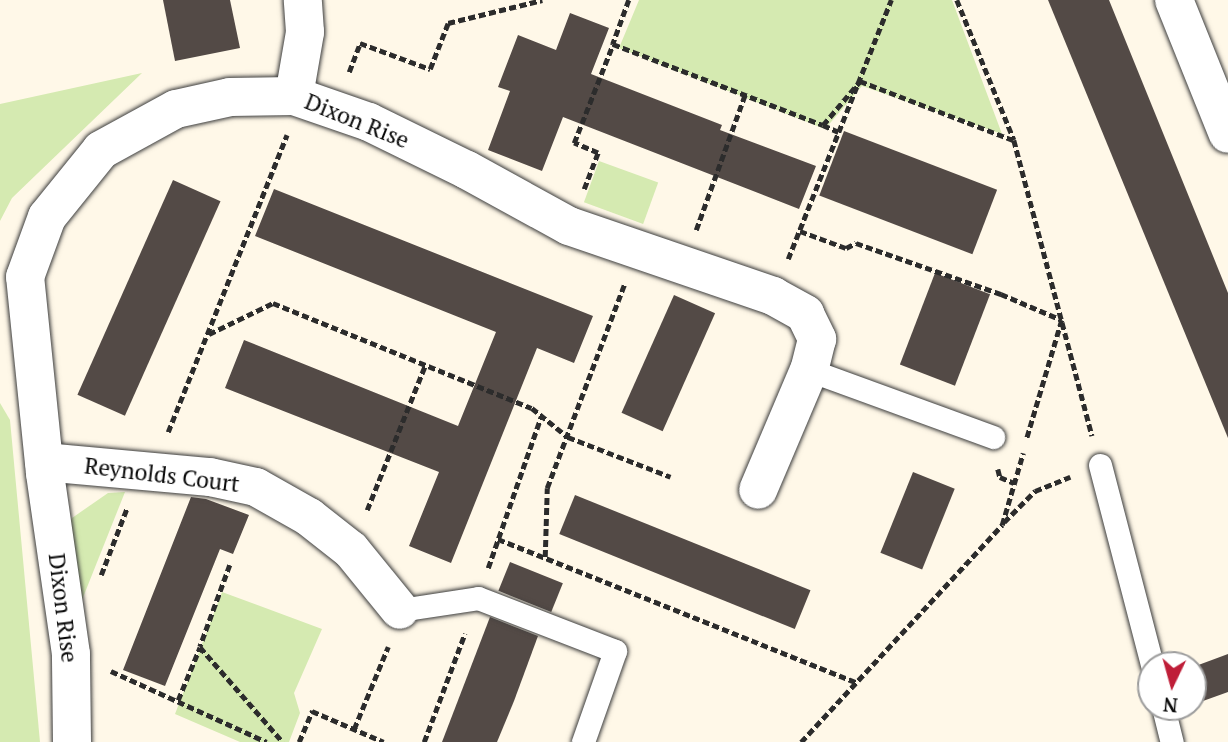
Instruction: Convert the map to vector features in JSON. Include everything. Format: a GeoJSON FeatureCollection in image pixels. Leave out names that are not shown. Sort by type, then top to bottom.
{"type":"FeatureCollection","features":[{"type":"Feature","properties":{"kind":"street"},"geometry":{"type":"LineString","coordinates":[[303,0],[309,101]]}},
{"type":"Feature","properties":{"kind":"street"},"geometry":{"type":"LineString","coordinates":[[1174,0],[1228,134]]}},
{"type":"Feature","properties":{"kind":"street","name":"Dixon Rise"},"geometry":{"type":"LineString","coordinates":[[72,742],[71,654],[44,462],[25,277],[47,217],[101,150],[176,109],[230,97],[309,101],[369,122],[467,170],[569,226],[773,296],[804,314],[812,324],[817,339],[809,370],[758,490]]}},
{"type":"Feature","properties":{"kind":"street","name":"Reynolds Court"},"geometry":{"type":"LineString","coordinates":[[44,462],[211,477],[256,487],[309,517],[351,550],[400,610]]}},
{"type":"Feature","properties":{"kind":"lane"},"geometry":{"type":"LineString","coordinates":[[809,370],[993,437]]}},
{"type":"Feature","properties":{"kind":"lane"},"geometry":{"type":"LineString","coordinates":[[1100,465],[1148,651]]}},
{"type":"Feature","properties":{"kind":"lane"},"geometry":{"type":"LineString","coordinates":[[400,610],[478,598],[615,651],[583,742]]}},
{"type":"Feature","properties":{"kind":"lane"},"geometry":{"type":"LineString","coordinates":[[1167,721],[1172,742]]}},
{"type":"Feature","properties":{"kind":"path"},"geometry":{"type":"LineString","coordinates":[[96,589],[309,101],[360,43],[430,69],[447,23],[542,0]]}},
{"type":"Feature","properties":{"kind":"path"},"geometry":{"type":"LineString","coordinates":[[569,226],[598,153],[574,143],[629,0]]}},
{"type":"Feature","properties":{"kind":"path"},"geometry":{"type":"LineString","coordinates":[[773,296],[891,0]]}},
{"type":"Feature","properties":{"kind":"path"},"geometry":{"type":"LineString","coordinates":[[957,0],[1014,140],[1100,465],[1035,491],[1002,525]]}},
{"type":"Feature","properties":{"kind":"path"},"geometry":{"type":"LineString","coordinates":[[613,44],[839,132]]}},
{"type":"Feature","properties":{"kind":"path"},"geometry":{"type":"LineString","coordinates":[[822,125],[860,81]]}},
{"type":"Feature","properties":{"kind":"path"},"geometry":{"type":"LineString","coordinates":[[860,81],[1014,140]]}},
{"type":"Feature","properties":{"kind":"path"},"geometry":{"type":"LineString","coordinates":[[683,265],[745,95]]}},
{"type":"Feature","properties":{"kind":"path"},"geometry":{"type":"LineString","coordinates":[[545,557],[547,488],[637,249]]}},
{"type":"Feature","properties":{"kind":"path"},"geometry":{"type":"LineString","coordinates":[[209,334],[273,303],[532,408],[568,437],[671,477]]}},
{"type":"Feature","properties":{"kind":"path"},"geometry":{"type":"LineString","coordinates":[[351,550],[425,366]]}},
{"type":"Feature","properties":{"kind":"path"},"geometry":{"type":"LineString","coordinates":[[498,538],[856,682]]}},
{"type":"Feature","properties":{"kind":"path"},"geometry":{"type":"LineString","coordinates":[[178,700],[230,565]]}},
{"type":"Feature","properties":{"kind":"path"},"geometry":{"type":"LineString","coordinates":[[354,729],[384,663],[400,610]]}},
{"type":"Feature","properties":{"kind":"path"},"geometry":{"type":"LineString","coordinates":[[200,647],[283,742]]}},
{"type":"Feature","properties":{"kind":"path"},"geometry":{"type":"LineString","coordinates":[[71,654],[267,742]]}},
{"type":"Feature","properties":{"kind":"path"},"geometry":{"type":"LineString","coordinates":[[299,742],[312,711],[384,742]]}},
{"type":"Feature","properties":{"kind":"green space"},"geometry":{"type":"Polygon","coordinates":[[[639,0],[952,0],[1002,134],[862,86],[825,129],[619,48],[639,0]]]}},
{"type":"Feature","properties":{"kind":"green space"},"geometry":{"type":"Polygon","coordinates":[[[142,73],[12,198],[0,221],[0,104],[142,73]]]}},
{"type":"Feature","properties":{"kind":"green space"},"geometry":{"type":"Polygon","coordinates":[[[599,161],[658,183],[643,224],[584,202],[599,161]]]}},
{"type":"Feature","properties":{"kind":"green space"},"geometry":{"type":"Polygon","coordinates":[[[0,403],[10,420],[40,742],[0,742],[0,403]]]}},
{"type":"Feature","properties":{"kind":"green space"},"geometry":{"type":"Polygon","coordinates":[[[125,492],[74,620],[64,548],[72,518],[108,493],[125,492]]]}},
{"type":"Feature","properties":{"kind":"green space"},"geometry":{"type":"Polygon","coordinates":[[[222,592],[322,629],[294,693],[300,713],[289,742],[240,742],[175,714],[222,592]]]}},
{"type":"Feature","properties":{"kind":"building"},"geometry":{"type":"Polygon","coordinates":[[[163,0],[230,0],[240,48],[175,61],[163,0]]]}},
{"type":"Feature","properties":{"kind":"building"},"geometry":{"type":"Polygon","coordinates":[[[1048,0],[1109,0],[1228,293],[1228,438],[1048,0]]]}},
{"type":"Feature","properties":{"kind":"building"},"geometry":{"type":"Polygon","coordinates":[[[570,13],[609,28],[591,74],[722,125],[720,130],[816,166],[799,209],[563,117],[542,171],[488,150],[510,91],[498,87],[518,35],[556,50],[570,13]]]}},
{"type":"Feature","properties":{"kind":"building"},"geometry":{"type":"Polygon","coordinates":[[[844,131],[997,190],[972,254],[819,195],[844,131]]]}},
{"type":"Feature","properties":{"kind":"building"},"geometry":{"type":"Polygon","coordinates":[[[173,180],[221,201],[125,416],[77,395],[173,180]]]}},
{"type":"Feature","properties":{"kind":"building"},"geometry":{"type":"Polygon","coordinates":[[[274,189],[593,316],[574,363],[537,348],[451,563],[409,546],[439,472],[225,388],[244,340],[458,426],[496,332],[255,236],[274,189]]]}},
{"type":"Feature","properties":{"kind":"building"},"geometry":{"type":"Polygon","coordinates":[[[935,273],[990,294],[955,386],[900,364],[935,273]]]}},
{"type":"Feature","properties":{"kind":"building"},"geometry":{"type":"Polygon","coordinates":[[[674,295],[715,313],[663,431],[622,413],[674,295]]]}},
{"type":"Feature","properties":{"kind":"building"},"geometry":{"type":"Polygon","coordinates":[[[913,472],[955,489],[922,570],[880,553],[913,472]]]}},
{"type":"Feature","properties":{"kind":"building"},"geometry":{"type":"Polygon","coordinates":[[[575,495],[811,590],[795,629],[559,534],[575,495]]]}},
{"type":"Feature","properties":{"kind":"building"},"geometry":{"type":"Polygon","coordinates":[[[191,497],[206,499],[249,515],[233,554],[220,549],[165,686],[123,670],[191,497]]]}},
{"type":"Feature","properties":{"kind":"building"},"geometry":{"type":"Polygon","coordinates":[[[510,562],[563,583],[551,612],[498,591],[510,562]]]}},
{"type":"Feature","properties":{"kind":"building"},"geometry":{"type":"Polygon","coordinates":[[[490,617],[538,636],[514,701],[497,742],[442,742],[490,617]]]}},
{"type":"Feature","properties":{"kind":"building"},"geometry":{"type":"Polygon","coordinates":[[[1228,654],[1228,692],[1207,700],[1207,662],[1228,654]]]}}]}
